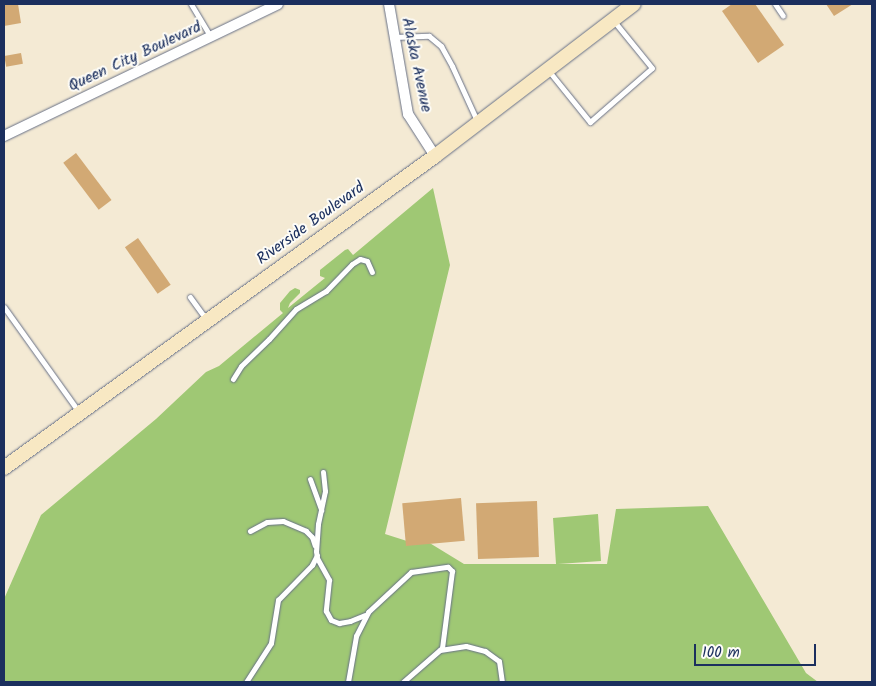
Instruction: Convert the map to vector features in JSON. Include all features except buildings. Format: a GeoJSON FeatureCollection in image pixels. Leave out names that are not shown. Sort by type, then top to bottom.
{"type":"FeatureCollection","features":[{"type":"Feature","properties":{"kind":"main road","name":"Riverside Boulevard"},"geometry":{"type":"LineString","coordinates":[[4,468],[435,156],[632,4]]}},
{"type":"Feature","properties":{"kind":"street","name":"Queen City Boulevard"},"geometry":{"type":"LineString","coordinates":[[4,136],[278,4]]}},
{"type":"Feature","properties":{"kind":"street","name":"Alaska Avenue"},"geometry":{"type":"LineString","coordinates":[[389,4],[408,114],[435,156]]}},
{"type":"Feature","properties":{"kind":"lane"},"geometry":{"type":"LineString","coordinates":[[191,4],[211,37]]}},
{"type":"Feature","properties":{"kind":"lane"},"geometry":{"type":"LineString","coordinates":[[775,4],[783,16]]}},
{"type":"Feature","properties":{"kind":"lane"},"geometry":{"type":"LineString","coordinates":[[548,69],[590,122],[652,68],[613,20]]}},
{"type":"Feature","properties":{"kind":"lane"},"geometry":{"type":"LineString","coordinates":[[394,37],[429,36],[441,46],[478,124]]}},
{"type":"Feature","properties":{"kind":"lane"},"geometry":{"type":"LineString","coordinates":[[233,379],[241,366],[269,339],[296,308],[326,291],[352,264],[360,259],[367,261],[372,272]]}},
{"type":"Feature","properties":{"kind":"lane"},"geometry":{"type":"LineString","coordinates":[[190,297],[207,320]]}},
{"type":"Feature","properties":{"kind":"lane"},"geometry":{"type":"LineString","coordinates":[[4,307],[80,413]]}},
{"type":"Feature","properties":{"kind":"lane"},"geometry":{"type":"LineString","coordinates":[[246,682],[271,643],[278,600],[312,565],[316,553],[325,491],[323,472]]}},
{"type":"Feature","properties":{"kind":"lane"},"geometry":{"type":"LineString","coordinates":[[310,479],[322,510]]}},
{"type":"Feature","properties":{"kind":"lane"},"geometry":{"type":"LineString","coordinates":[[250,531],[266,522],[283,521],[306,531],[312,537],[316,553],[329,580],[326,604],[327,616],[334,622],[343,623],[366,615]]}},
{"type":"Feature","properties":{"kind":"lane"},"geometry":{"type":"LineString","coordinates":[[348,682],[356,636],[366,615],[411,572],[448,567],[452,571],[440,650]]}},
{"type":"Feature","properties":{"kind":"lane"},"geometry":{"type":"LineString","coordinates":[[403,682],[440,650],[466,646],[485,651],[499,661],[502,682]]}},
{"type":"Feature","properties":{"kind":"green space"},"geometry":{"type":"Polygon","coordinates":[[[433,188],[450,265],[385,534],[410,542],[428,542],[464,564],[556,564],[553,518],[598,514],[601,561],[558,564],[607,564],[616,509],[708,506],[806,673],[818,682],[4,682],[4,599],[41,515],[156,419],[206,372],[219,366],[283,313],[280,310],[280,303],[290,291],[295,288],[300,290],[300,293],[290,303],[288,308],[325,278],[320,276],[320,270],[345,250],[348,249],[353,255],[433,188]]]}}]}
